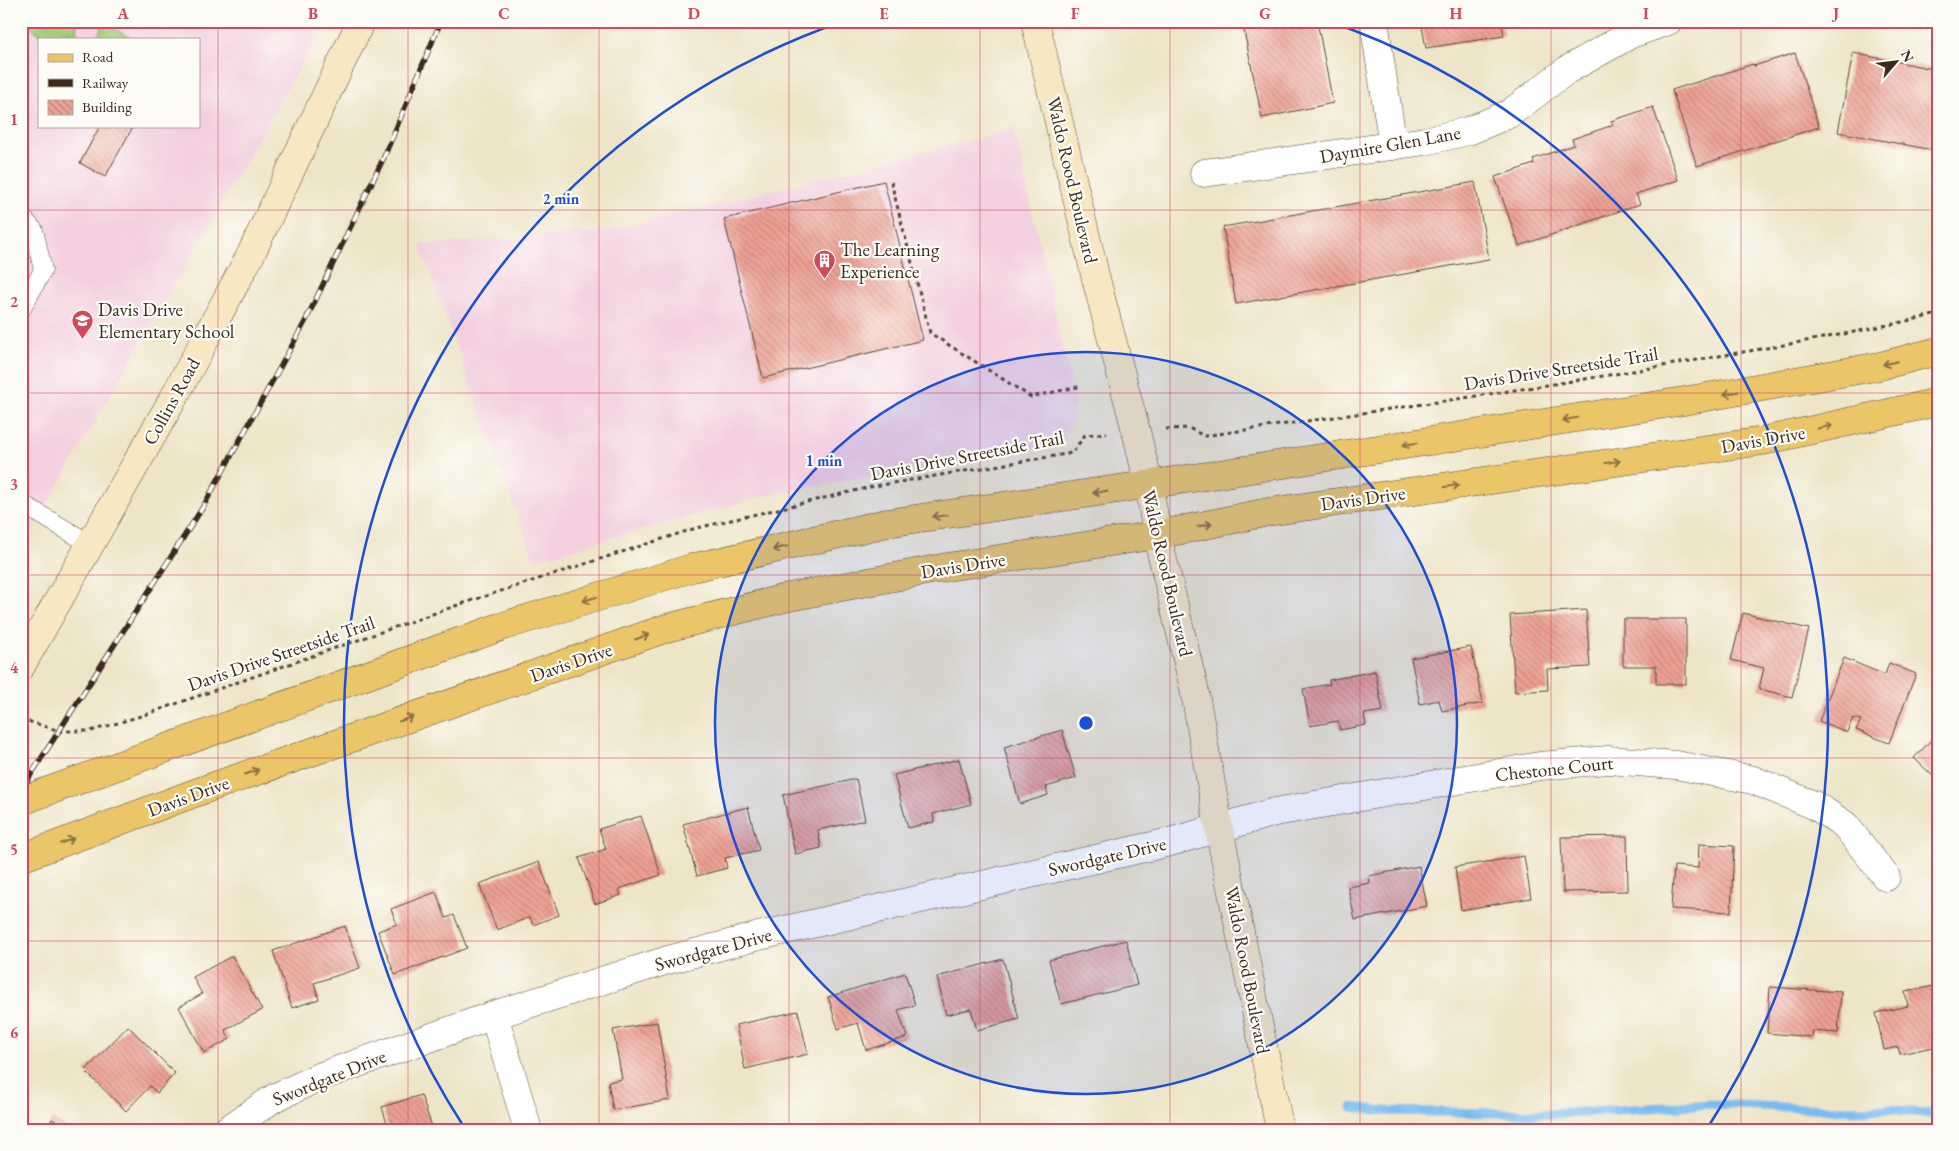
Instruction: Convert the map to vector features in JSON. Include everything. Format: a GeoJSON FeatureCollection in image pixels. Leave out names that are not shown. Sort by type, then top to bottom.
{"type":"FeatureCollection","features":[{"type":"Feature","properties":{"kind":"main road"},"geometry":{"type":"LineString","coordinates":[[21,801],[500,627],[692,568],[886,523],[1149,485],[1684,401],[1880,366],[1938,351]]}},
{"type":"Feature","properties":{"kind":"main road","name":"Davis Drive"},"geometry":{"type":"LineString","coordinates":[[21,858],[202,790],[667,628],[817,592],[947,567],[1157,535],[1268,512],[1763,441],[1938,402]]}},
{"type":"Feature","properties":{"kind":"street","name":"Collins Road"},"geometry":{"type":"LineString","coordinates":[[21,666],[173,398],[251,254],[361,21]]}},
{"type":"Feature","properties":{"kind":"street","name":"Waldo Rood Boulevard"},"geometry":{"type":"LineString","coordinates":[[1035,21],[1096,279],[1149,485],[1157,535],[1194,688],[1219,828],[1280,1130]]}},
{"type":"Feature","properties":{"kind":"street"},"geometry":{"type":"LineString","coordinates":[[1374,21],[1393,146]]}},
{"type":"Feature","properties":{"kind":"street","name":"Daymire Glen Lane"},"geometry":{"type":"LineString","coordinates":[[1204,173],[1393,146],[1459,133],[1509,114],[1567,70],[1631,34],[1668,21]]}},
{"type":"Feature","properties":{"kind":"street","name":"Chestone Court"},"geometry":{"type":"LineString","coordinates":[[1219,828],[1275,812],[1540,766],[1608,760],[1676,765],[1753,780],[1788,793],[1816,806],[1845,825],[1886,877]]}},
{"type":"Feature","properties":{"kind":"street","name":"Swordgate Drive"},"geometry":{"type":"LineString","coordinates":[[227,1130],[274,1098],[319,1078],[494,1015],[668,960],[758,936],[1170,842],[1219,828]]}},
{"type":"Feature","properties":{"kind":"street"},"geometry":{"type":"LineString","coordinates":[[494,1015],[528,1130]]}},
{"type":"Feature","properties":{"kind":"lane"},"geometry":{"type":"LineString","coordinates":[[21,216],[34,230],[43,270],[21,310]]}},
{"type":"Feature","properties":{"kind":"lane"},"geometry":{"type":"LineString","coordinates":[[21,503],[90,544]]}},
{"type":"Feature","properties":{"kind":"path"},"geometry":{"type":"LineString","coordinates":[[891,182],[930,333],[1031,396],[1082,386]]}},
{"type":"Feature","properties":{"kind":"path","name":"Davis Drive Streetside Trail"},"geometry":{"type":"LineString","coordinates":[[1190,428],[1204,436],[1621,374],[1867,330],[1938,314]]}},
{"type":"Feature","properties":{"kind":"path","name":"Davis Drive Streetside Trail"},"geometry":{"type":"LineString","coordinates":[[21,719],[60,731],[91,731],[144,716],[547,575],[693,530],[875,486],[1072,453],[1085,435]]}},
{"type":"Feature","properties":{"kind":"shaded area","name":"Davis Drive Elementary School"},"geometry":{"type":"Polygon","coordinates":[[[21,21],[326,21],[21,551],[21,21]]]}},
{"type":"Feature","properties":{"kind":"shaded area"},"geometry":{"type":"Polygon","coordinates":[[[1014,129],[1075,400],[1073,418],[1065,436],[1046,447],[763,496],[534,560],[420,245],[611,231],[1014,129]]]}},
{"type":"Feature","properties":{"kind":"green space"},"geometry":{"type":"Polygon","coordinates":[[[25,21],[78,21],[76,30],[79,36],[77,38],[71,34],[69,38],[42,38],[25,21]]]}},
{"type":"Feature","properties":{"kind":"green space"},"geometry":{"type":"Polygon","coordinates":[[[104,23],[131,38],[96,38],[104,23]]]}},
{"type":"Feature","properties":{"kind":"building"},"geometry":{"type":"Polygon","coordinates":[[[1242,21],[1317,21],[1333,103],[1262,118],[1242,21]]]}},
{"type":"Feature","properties":{"kind":"building"},"geometry":{"type":"Polygon","coordinates":[[[1421,21],[1501,21],[1504,36],[1426,48],[1421,21]]]}},
{"type":"Feature","properties":{"kind":"building"},"geometry":{"type":"Polygon","coordinates":[[[1795,53],[1819,127],[1697,166],[1672,90],[1753,64],[1754,66],[1795,53]]]}},
{"type":"Feature","properties":{"kind":"building"},"geometry":{"type":"Polygon","coordinates":[[[1853,53],[1938,70],[1938,151],[1838,132],[1853,53]]]}},
{"type":"Feature","properties":{"kind":"building"},"geometry":{"type":"Polygon","coordinates":[[[1653,107],[1678,180],[1636,194],[1640,204],[1519,246],[1495,177],[1534,164],[1533,159],[1574,145],[1572,139],[1613,125],[1611,121],[1653,107]]]}},
{"type":"Feature","properties":{"kind":"building"},"geometry":{"type":"Polygon","coordinates":[[[99,128],[132,128],[105,177],[80,163],[99,128]]]}},
{"type":"Feature","properties":{"kind":"building","name":"The Learning Experience"},"geometry":{"type":"Polygon","coordinates":[[[884,181],[923,340],[763,378],[724,219],[884,181]]]}},
{"type":"Feature","properties":{"kind":"building"},"geometry":{"type":"Polygon","coordinates":[[[1475,182],[1489,259],[1236,304],[1223,227],[1475,182]]]}},
{"type":"Feature","properties":{"kind":"building"},"geometry":{"type":"Polygon","coordinates":[[[1586,610],[1590,667],[1547,669],[1548,690],[1515,692],[1510,615],[1586,610]]]}},
{"type":"Feature","properties":{"kind":"building"},"geometry":{"type":"Polygon","coordinates":[[[1743,613],[1809,629],[1792,697],[1759,689],[1764,668],[1731,660],[1743,613]]]}},
{"type":"Feature","properties":{"kind":"building"},"geometry":{"type":"Polygon","coordinates":[[[1623,619],[1686,619],[1686,684],[1656,684],[1656,666],[1623,666],[1623,619]]]}},
{"type":"Feature","properties":{"kind":"building"},"geometry":{"type":"Polygon","coordinates":[[[1471,647],[1483,703],[1442,711],[1439,700],[1420,704],[1411,658],[1471,647]]]}},
{"type":"Feature","properties":{"kind":"building"},"geometry":{"type":"Polygon","coordinates":[[[1844,658],[1885,675],[1889,663],[1916,674],[1889,743],[1856,730],[1861,720],[1853,718],[1847,732],[1819,721],[1844,658]]]}},
{"type":"Feature","properties":{"kind":"building"},"geometry":{"type":"Polygon","coordinates":[[[1375,671],[1383,711],[1364,714],[1366,725],[1340,730],[1338,721],[1310,726],[1303,689],[1330,684],[1329,680],[1375,671]]]}},
{"type":"Feature","properties":{"kind":"building"},"geometry":{"type":"Polygon","coordinates":[[[1062,730],[1076,778],[1046,787],[1048,795],[1020,804],[1004,747],[1062,730]]]}},
{"type":"Feature","properties":{"kind":"building"},"geometry":{"type":"Polygon","coordinates":[[[1938,733],[1938,781],[1914,758],[1938,733]]]}},
{"type":"Feature","properties":{"kind":"building"},"geometry":{"type":"Polygon","coordinates":[[[959,759],[971,804],[933,814],[934,822],[908,828],[894,775],[959,759]]]}},
{"type":"Feature","properties":{"kind":"building"},"geometry":{"type":"Polygon","coordinates":[[[856,779],[865,820],[818,830],[821,848],[795,854],[783,795],[856,779]]]}},
{"type":"Feature","properties":{"kind":"building"},"geometry":{"type":"Polygon","coordinates":[[[748,807],[759,850],[725,858],[727,868],[697,876],[683,824],[748,807]]]}},
{"type":"Feature","properties":{"kind":"building"},"geometry":{"type":"Polygon","coordinates":[[[641,816],[661,875],[619,889],[621,895],[595,904],[579,858],[606,849],[599,829],[641,816]]]}},
{"type":"Feature","properties":{"kind":"building"},"geometry":{"type":"Polygon","coordinates":[[[1627,836],[1628,891],[1563,892],[1561,837],[1627,836]]]}},
{"type":"Feature","properties":{"kind":"building"},"geometry":{"type":"Polygon","coordinates":[[[1699,844],[1734,846],[1731,912],[1671,909],[1674,866],[1698,868],[1699,844]]]}},
{"type":"Feature","properties":{"kind":"building"},"geometry":{"type":"Polygon","coordinates":[[[1524,856],[1531,898],[1461,910],[1455,867],[1524,856]]]}},
{"type":"Feature","properties":{"kind":"building"},"geometry":{"type":"Polygon","coordinates":[[[539,862],[559,915],[533,925],[530,917],[497,930],[479,884],[539,862]]]}},
{"type":"Feature","properties":{"kind":"building"},"geometry":{"type":"Polygon","coordinates":[[[1419,866],[1427,906],[1355,920],[1348,887],[1370,883],[1369,876],[1419,866]]]}},
{"type":"Feature","properties":{"kind":"building"},"geometry":{"type":"Polygon","coordinates":[[[436,892],[446,918],[454,915],[467,948],[395,975],[378,931],[397,924],[391,909],[436,892]]]}},
{"type":"Feature","properties":{"kind":"building"},"geometry":{"type":"Polygon","coordinates":[[[345,926],[360,968],[314,983],[319,999],[292,1008],[273,951],[345,926]]]}},
{"type":"Feature","properties":{"kind":"building"},"geometry":{"type":"Polygon","coordinates":[[[1126,940],[1137,985],[1061,1004],[1049,960],[1126,940]]]}},
{"type":"Feature","properties":{"kind":"building"},"geometry":{"type":"Polygon","coordinates":[[[232,956],[262,1010],[225,1030],[230,1039],[204,1053],[179,1007],[202,994],[193,977],[232,956]]]}},
{"type":"Feature","properties":{"kind":"building"},"geometry":{"type":"Polygon","coordinates":[[[1003,959],[1019,1019],[977,1030],[971,1009],[946,1015],[937,977],[1003,959]]]}},
{"type":"Feature","properties":{"kind":"building"},"geometry":{"type":"Polygon","coordinates":[[[905,973],[915,1005],[898,1010],[907,1037],[866,1050],[858,1023],[838,1029],[828,997],[905,973]]]}},
{"type":"Feature","properties":{"kind":"building"},"geometry":{"type":"Polygon","coordinates":[[[1934,986],[1938,1006],[1938,1046],[1900,1054],[1898,1047],[1884,1050],[1876,1013],[1908,1006],[1905,992],[1934,986]]]}},
{"type":"Feature","properties":{"kind":"building"},"geometry":{"type":"Polygon","coordinates":[[[1770,987],[1841,992],[1838,1033],[1813,1031],[1812,1037],[1767,1033],[1770,987]]]}},
{"type":"Feature","properties":{"kind":"building"},"geometry":{"type":"Polygon","coordinates":[[[798,1011],[808,1054],[745,1069],[736,1025],[798,1011]]]}},
{"type":"Feature","properties":{"kind":"building"},"geometry":{"type":"Polygon","coordinates":[[[657,1022],[670,1100],[613,1110],[608,1082],[622,1079],[613,1030],[657,1022]]]}},
{"type":"Feature","properties":{"kind":"building"},"geometry":{"type":"Polygon","coordinates":[[[128,1026],[175,1073],[157,1093],[150,1086],[126,1111],[85,1071],[128,1026]]]}},
{"type":"Feature","properties":{"kind":"building"},"geometry":{"type":"Polygon","coordinates":[[[421,1095],[433,1130],[389,1130],[382,1107],[421,1095]]]}},
{"type":"Feature","properties":{"kind":"building"},"geometry":{"type":"Polygon","coordinates":[[[52,1119],[70,1130],[46,1130],[52,1119]]]}},
{"type":"Feature","properties":{"kind":"waterway"},"geometry":{"type":"LineString","coordinates":[[1352,1107],[1386,1111],[1551,1114],[1712,1104],[1853,1110],[1891,1109],[1938,1115]]}},
{"type":"Feature","properties":{"kind":"railway"},"geometry":{"type":"LineString","coordinates":[[21,790],[203,507],[305,322],[384,157],[441,21]]}},
{"type":"Feature","properties":{"kind":"place","name":"The Learning Experience"},"geometry":{"type":"Point","coordinates":[824,279]}},
{"type":"Feature","properties":{"kind":"place","name":"Davis Drive Elementary School"},"geometry":{"type":"Point","coordinates":[82,339]}}]}
